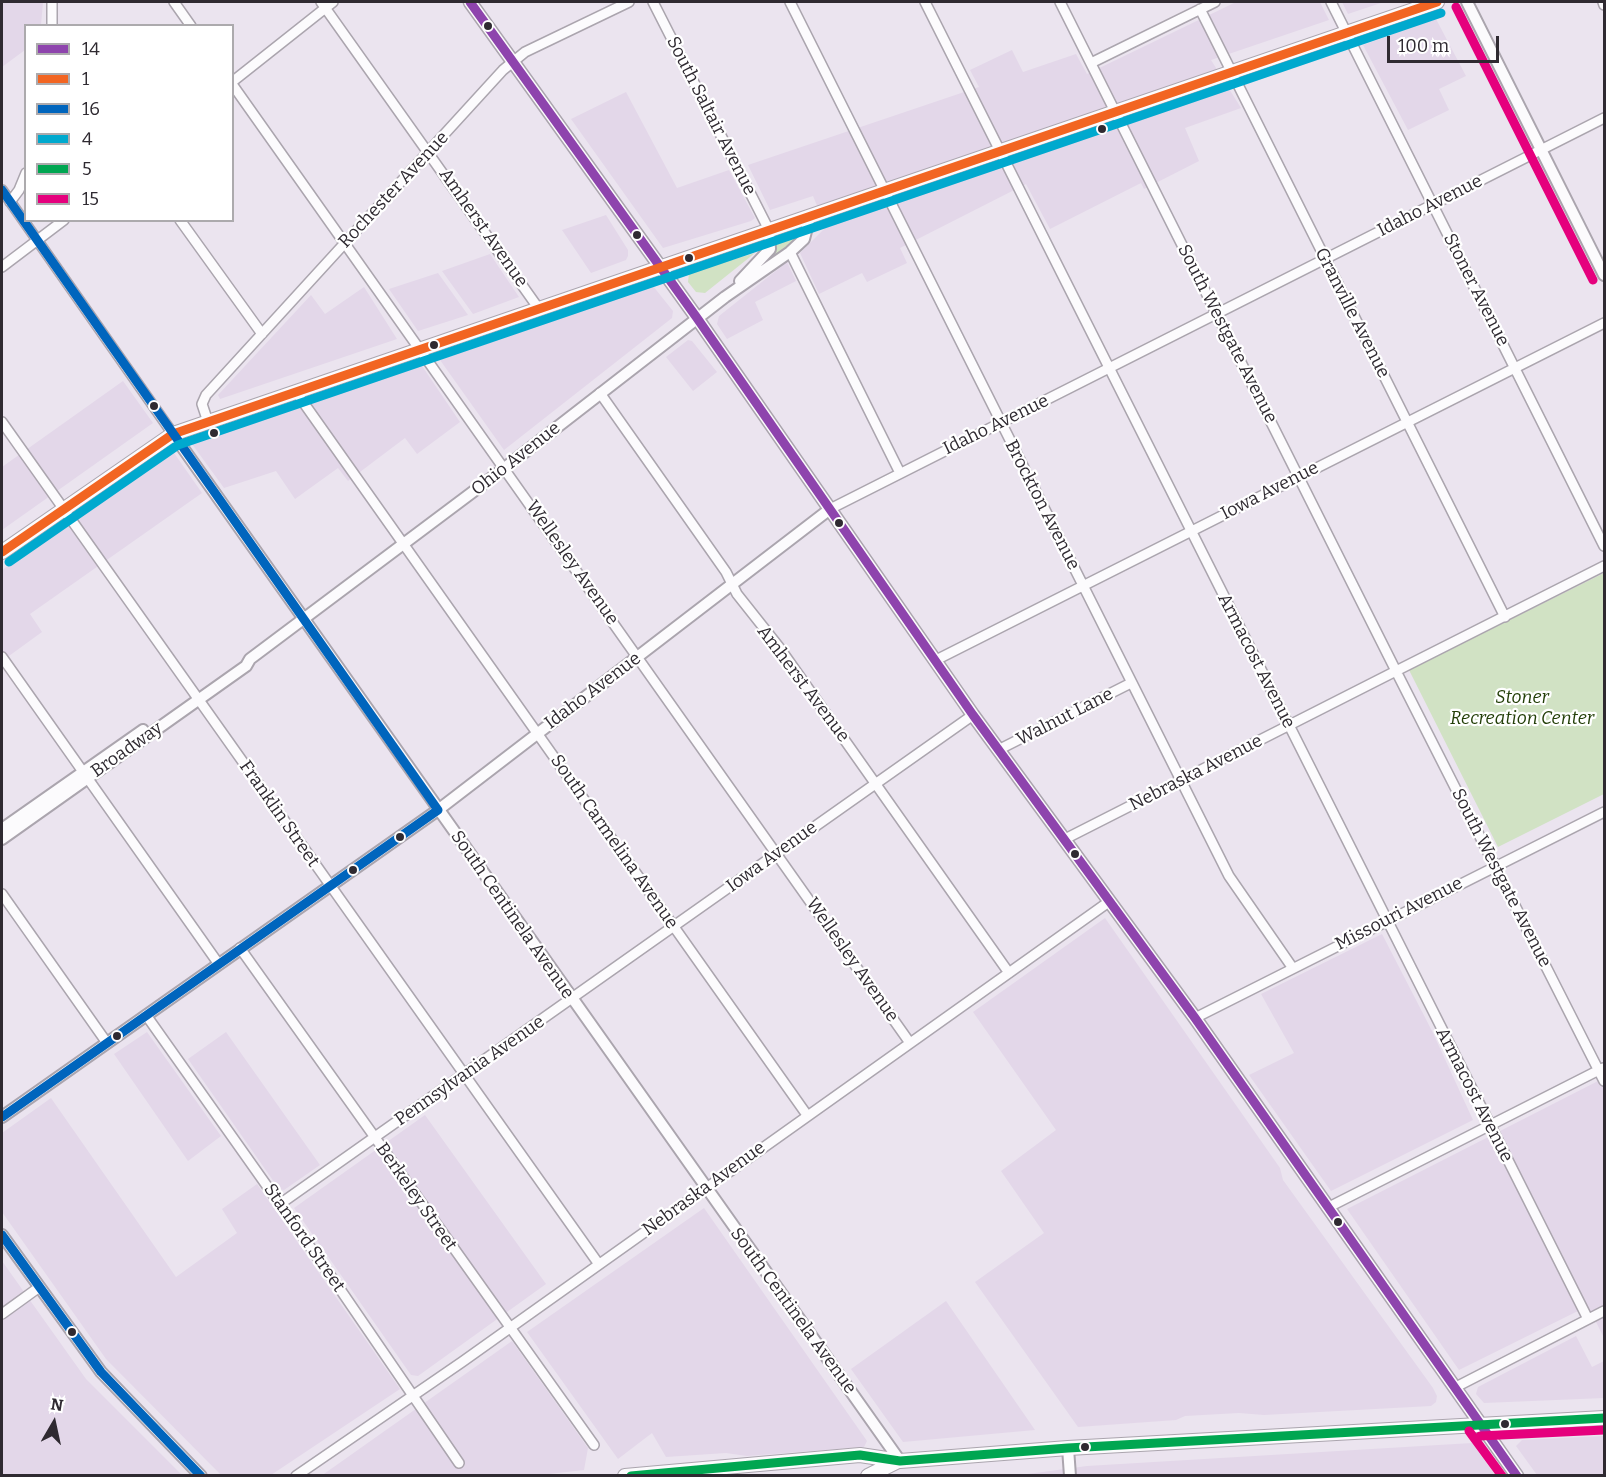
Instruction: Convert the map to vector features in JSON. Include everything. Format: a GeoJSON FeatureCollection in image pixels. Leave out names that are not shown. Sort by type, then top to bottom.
{"type":"FeatureCollection","features":[{"type":"Feature","properties":{"kind":"main road"},"geometry":{"type":"LineString","coordinates":[[470,2],[697,318],[973,715],[1195,1018],[1479,1424],[1518,1476]]}},
{"type":"Feature","properties":{"kind":"main road"},"geometry":{"type":"LineString","coordinates":[[2,552],[172,434],[1437,2]]}},
{"type":"Feature","properties":{"kind":"main road"},"geometry":{"type":"LineString","coordinates":[[625,1476],[860,1455],[900,1461],[1068,1448],[1605,1418]]}},
{"type":"Feature","properties":{"kind":"main road"},"geometry":{"type":"LineString","coordinates":[[868,1476],[900,1461]]}},
{"type":"Feature","properties":{"kind":"street"},"geometry":{"type":"LineString","coordinates":[[52,2],[52,24]]}},
{"type":"Feature","properties":{"kind":"street"},"geometry":{"type":"LineString","coordinates":[[174,2],[190,24]]}},
{"type":"Feature","properties":{"kind":"street","name":"Rochester Avenue"},"geometry":{"type":"LineString","coordinates":[[208,422],[203,405],[206,395],[513,60],[629,2]]}},
{"type":"Feature","properties":{"kind":"street","name":"South Saltair Avenue"},"geometry":{"type":"LineString","coordinates":[[654,2],[769,230]]}},
{"type":"Feature","properties":{"kind":"street","name":"Brockton Avenue"},"geometry":{"type":"LineString","coordinates":[[790,2],[1229,876],[1292,967]]}},
{"type":"Feature","properties":{"kind":"street","name":"Armacost Avenue"},"geometry":{"type":"LineString","coordinates":[[925,2],[1108,370],[1588,1319]]}},
{"type":"Feature","properties":{"kind":"street","name":"South Westgate Avenue"},"geometry":{"type":"LineString","coordinates":[[1060,2],[1495,866],[1602,1069],[1605,1081]]}},
{"type":"Feature","properties":{"kind":"street"},"geometry":{"type":"LineString","coordinates":[[1091,63],[1215,2]]}},
{"type":"Feature","properties":{"kind":"street","name":"Stoner Avenue"},"geometry":{"type":"LineString","coordinates":[[1331,2],[1605,546]]}},
{"type":"Feature","properties":{"kind":"street"},"geometry":{"type":"LineString","coordinates":[[1467,2],[1605,275]]}},
{"type":"Feature","properties":{"kind":"street"},"geometry":{"type":"LineString","coordinates":[[234,81],[326,3]]}},
{"type":"Feature","properties":{"kind":"street","name":"Amherst Avenue"},"geometry":{"type":"LineString","coordinates":[[326,3],[539,309]]}},
{"type":"Feature","properties":{"kind":"street","name":"Granville Avenue"},"geometry":{"type":"LineString","coordinates":[[1200,9],[1505,617]]}},
{"type":"Feature","properties":{"kind":"street","name":"Wellesley Avenue"},"geometry":{"type":"LineString","coordinates":[[234,86],[419,350],[639,656],[909,1043]]}},
{"type":"Feature","properties":{"kind":"street","name":"Idaho Avenue"},"geometry":{"type":"LineString","coordinates":[[2,1117],[328,885],[438,810],[830,509],[1605,118]]}},
{"type":"Feature","properties":{"kind":"street"},"geometry":{"type":"LineString","coordinates":[[10,202],[24,178]]}},
{"type":"Feature","properties":{"kind":"street","name":"South Centinela Avenue"},"geometry":{"type":"LineString","coordinates":[[2,190],[571,999],[900,1461]]}},
{"type":"Feature","properties":{"kind":"street","name":"Ohio Avenue"},"geometry":{"type":"LineString","coordinates":[[305,620],[697,318],[790,252],[804,239],[810,216]]}},
{"type":"Feature","properties":{"kind":"street"},"geometry":{"type":"LineString","coordinates":[[2,267],[62,222]]}},
{"type":"Feature","properties":{"kind":"street"},"geometry":{"type":"LineString","coordinates":[[181,222],[262,334]]}},
{"type":"Feature","properties":{"kind":"street","name":"Ohio Avenue"},"geometry":{"type":"LineString","coordinates":[[725,297],[770,249],[769,230]]}},
{"type":"Feature","properties":{"kind":"street"},"geometry":{"type":"LineString","coordinates":[[790,252],[900,473]]}},
{"type":"Feature","properties":{"kind":"street","name":"Iowa Avenue"},"geometry":{"type":"LineString","coordinates":[[936,660],[1605,323]]}},
{"type":"Feature","properties":{"kind":"street","name":"South Carmelina Avenue"},"geometry":{"type":"LineString","coordinates":[[296,392],[807,1115]]}},
{"type":"Feature","properties":{"kind":"street","name":"Amherst Avenue"},"geometry":{"type":"LineString","coordinates":[[600,393],[737,594],[779,647],[1009,973]]}},
{"type":"Feature","properties":{"kind":"street","name":"Franklin Street"},"geometry":{"type":"LineString","coordinates":[[2,422],[463,1076],[598,1263]]}},
{"type":"Feature","properties":{"kind":"street","name":"Nebraska Avenue"},"geometry":{"type":"LineString","coordinates":[[1065,839],[1605,566]]}},
{"type":"Feature","properties":{"kind":"street","name":"Broadway"},"geometry":{"type":"LineString","coordinates":[[2,829],[85,775],[196,697],[246,666],[250,658],[305,620]]}},
{"type":"Feature","properties":{"kind":"street"},"geometry":{"type":"LineString","coordinates":[[2,657],[218,963]]}},
{"type":"Feature","properties":{"kind":"street","name":"Walnut Lane"},"geometry":{"type":"LineString","coordinates":[[998,750],[1131,683]]}},
{"type":"Feature","properties":{"kind":"street","name":"Iowa Avenue"},"geometry":{"type":"LineString","coordinates":[[571,999],[973,715]]}},
{"type":"Feature","properties":{"kind":"street","name":"Broadway"},"geometry":{"type":"LineString","coordinates":[[2,839],[85,775]]}},
{"type":"Feature","properties":{"kind":"street","name":"Missouri Avenue"},"geometry":{"type":"LineString","coordinates":[[1195,1018],[1292,967],[1604,813]]}},
{"type":"Feature","properties":{"kind":"street"},"geometry":{"type":"LineString","coordinates":[[2,894],[107,1042]]}},
{"type":"Feature","properties":{"kind":"street","name":"Nebraska Avenue"},"geometry":{"type":"LineString","coordinates":[[296,1476],[510,1328],[598,1263],[706,1189],[1110,901]]}},
{"type":"Feature","properties":{"kind":"street","name":"Berkeley Street"},"geometry":{"type":"LineString","coordinates":[[240,948],[594,1445]]}},
{"type":"Feature","properties":{"kind":"street","name":"Pennsylvania Avenue"},"geometry":{"type":"LineString","coordinates":[[280,1204],[571,999]]}},
{"type":"Feature","properties":{"kind":"street","name":"Stanford Street"},"geometry":{"type":"LineString","coordinates":[[146,1015],[459,1463]]}},
{"type":"Feature","properties":{"kind":"street"},"geometry":{"type":"LineString","coordinates":[[1327,1208],[1602,1069]]}},
{"type":"Feature","properties":{"kind":"street"},"geometry":{"type":"LineString","coordinates":[[2,1235],[38,1288],[101,1372],[201,1476]]}},
{"type":"Feature","properties":{"kind":"street"},"geometry":{"type":"LineString","coordinates":[[2,1314],[38,1288]]}},
{"type":"Feature","properties":{"kind":"street"},"geometry":{"type":"LineString","coordinates":[[1454,1388],[1605,1311]]}},
{"type":"Feature","properties":{"kind":"street"},"geometry":{"type":"LineString","coordinates":[[1068,1448],[1070,1476]]}},
{"type":"Feature","properties":{"kind":"shaded area"},"geometry":{"type":"Polygon","coordinates":[[[2,2],[43,2],[41,24],[24,24],[24,51],[2,67],[2,2]]]}},
{"type":"Feature","properties":{"kind":"shaded area"},"geometry":{"type":"Polygon","coordinates":[[[1236,2],[1320,2],[1329,20],[1211,60],[1241,108],[1185,128],[1199,161],[1144,189],[1141,183],[1050,229],[1026,184],[900,248],[907,263],[867,282],[862,273],[819,294],[800,253],[826,227],[813,196],[770,210],[748,165],[979,87],[970,70],[1012,50],[1023,72],[1076,54],[1087,74],[1236,2]]]}},
{"type":"Feature","properties":{"kind":"shaded area"},"geometry":{"type":"Polygon","coordinates":[[[1342,2],[1384,2],[1348,14],[1342,2]]]}},
{"type":"Feature","properties":{"kind":"shaded area"},"geometry":{"type":"Polygon","coordinates":[[[1436,19],[1466,76],[1439,89],[1449,110],[1408,130],[1363,45],[1436,19]]]}},
{"type":"Feature","properties":{"kind":"shaded area"},"geometry":{"type":"Polygon","coordinates":[[[626,92],[677,188],[729,170],[755,218],[663,248],[571,119],[626,92]]]}},
{"type":"Feature","properties":{"kind":"shaded area"},"geometry":{"type":"Polygon","coordinates":[[[606,215],[628,250],[628,256],[626,260],[591,273],[562,230],[606,215]]]}},
{"type":"Feature","properties":{"kind":"shaded area"},"geometry":{"type":"Polygon","coordinates":[[[490,254],[519,297],[473,314],[442,271],[490,254]]]}},
{"type":"Feature","properties":{"kind":"shaded area"},"geometry":{"type":"Polygon","coordinates":[[[787,262],[796,281],[755,302],[763,320],[727,339],[717,324],[719,316],[787,262]]]}},
{"type":"Feature","properties":{"kind":"shaded area"},"geometry":{"type":"Polygon","coordinates":[[[438,273],[468,315],[418,331],[389,289],[438,273]]]}},
{"type":"Feature","properties":{"kind":"shaded area"},"geometry":{"type":"Polygon","coordinates":[[[653,286],[673,311],[672,318],[504,450],[440,360],[653,286]]]}},
{"type":"Feature","properties":{"kind":"shaded area"},"geometry":{"type":"Polygon","coordinates":[[[364,287],[397,339],[220,399],[218,395],[311,295],[325,314],[364,287]]]}},
{"type":"Feature","properties":{"kind":"shaded area"},"geometry":{"type":"Polygon","coordinates":[[[688,340],[692,341],[717,372],[693,391],[666,357],[688,340]]]}},
{"type":"Feature","properties":{"kind":"shaded area"},"geometry":{"type":"Polygon","coordinates":[[[422,366],[460,422],[417,454],[405,438],[348,481],[338,468],[295,499],[276,471],[224,488],[192,444],[422,366]]]}},
{"type":"Feature","properties":{"kind":"shaded area"},"geometry":{"type":"Polygon","coordinates":[[[123,381],[153,423],[2,530],[2,467],[123,381]]]}},
{"type":"Feature","properties":{"kind":"shaded area"},"geometry":{"type":"Polygon","coordinates":[[[172,450],[202,493],[30,614],[42,632],[2,661],[2,570],[172,450]]]}},
{"type":"Feature","properties":{"kind":"shaded area"},"geometry":{"type":"Polygon","coordinates":[[[1105,918],[1280,1168],[1283,1180],[1433,1388],[1437,1396],[1436,1402],[1431,1406],[1264,1415],[1239,1413],[1185,1416],[1176,1420],[1078,1427],[975,1282],[1044,1233],[1001,1171],[1056,1130],[973,1012],[1105,918]]]}},
{"type":"Feature","properties":{"kind":"shaded area"},"geometry":{"type":"Polygon","coordinates":[[[1382,934],[1432,1031],[1473,1120],[1331,1191],[1249,1075],[1294,1053],[1261,994],[1382,934]]]}},
{"type":"Feature","properties":{"kind":"shaded area"},"geometry":{"type":"Polygon","coordinates":[[[147,1032],[221,1136],[188,1161],[114,1054],[147,1032]]]}},
{"type":"Feature","properties":{"kind":"shaded area"},"geometry":{"type":"Polygon","coordinates":[[[226,1032],[320,1165],[284,1190],[279,1189],[188,1059],[226,1032]]]}},
{"type":"Feature","properties":{"kind":"shaded area"},"geometry":{"type":"Polygon","coordinates":[[[1604,1078],[1604,1338],[1588,1306],[1459,1370],[1347,1209],[1604,1078]]]}},
{"type":"Feature","properties":{"kind":"shaded area"},"geometry":{"type":"Polygon","coordinates":[[[51,1098],[176,1277],[237,1233],[222,1209],[257,1184],[400,1389],[271,1475],[221,1475],[106,1359],[2,1212],[2,1133],[51,1098]]]}},
{"type":"Feature","properties":{"kind":"shaded area"},"geometry":{"type":"Polygon","coordinates":[[[425,1115],[546,1284],[418,1376],[411,1375],[294,1208],[425,1115]]]}},
{"type":"Feature","properties":{"kind":"shaded area"},"geometry":{"type":"Polygon","coordinates":[[[704,1208],[867,1441],[864,1447],[747,1456],[726,1453],[666,1457],[652,1433],[618,1459],[527,1332],[704,1208]]]}},
{"type":"Feature","properties":{"kind":"shaded area"},"geometry":{"type":"Polygon","coordinates":[[[2,1261],[86,1379],[182,1475],[2,1475],[2,1261]]]}},
{"type":"Feature","properties":{"kind":"shaded area"},"geometry":{"type":"Polygon","coordinates":[[[946,1301],[1035,1430],[903,1442],[851,1369],[946,1301]]]}},
{"type":"Feature","properties":{"kind":"shaded area"},"geometry":{"type":"Polygon","coordinates":[[[1576,1336],[1592,1367],[1604,1361],[1604,1398],[1484,1403],[1476,1394],[1478,1387],[1576,1336]]]}},
{"type":"Feature","properties":{"kind":"shaded area"},"geometry":{"type":"Polygon","coordinates":[[[512,1341],[588,1448],[584,1470],[540,1475],[321,1476],[512,1341]]]}},
{"type":"Feature","properties":{"kind":"shaded area"},"geometry":{"type":"Polygon","coordinates":[[[1604,1436],[1604,1475],[1537,1475],[1516,1446],[1522,1440],[1604,1436]]]}},
{"type":"Feature","properties":{"kind":"shaded area"},"geometry":{"type":"Polygon","coordinates":[[[1472,1443],[1495,1475],[1013,1476],[1087,1466],[1472,1443]]]}},
{"type":"Feature","properties":{"kind":"green space"},"geometry":{"type":"Polygon","coordinates":[[[802,235],[801,238],[752,274],[775,244],[802,235]]]}},
{"type":"Feature","properties":{"kind":"green space"},"geometry":{"type":"Polygon","coordinates":[[[755,253],[705,293],[696,292],[688,282],[689,273],[755,253]]]}},
{"type":"Feature","properties":{"kind":"green space","name":"Stoner Recreation Center"},"geometry":{"type":"Polygon","coordinates":[[[1604,573],[1604,794],[1498,847],[1409,670],[1604,573]]]}},
{"type":"Feature","properties":{"kind":"transit line","name":"14"},"geometry":{"type":"LineString","coordinates":[[470,2],[697,318],[973,715],[1195,1018],[1517,1476]]}},
{"type":"Feature","properties":{"kind":"transit line","name":"1"},"geometry":{"type":"LineString","coordinates":[[2,552],[173,434],[1437,2]]}},
{"type":"Feature","properties":{"kind":"transit line","name":"15"},"geometry":{"type":"LineString","coordinates":[[1456,7],[1593,280]]}},
{"type":"Feature","properties":{"kind":"transit line","name":"4"},"geometry":{"type":"LineString","coordinates":[[9,562],[178,445],[1441,13]]}},
{"type":"Feature","properties":{"kind":"transit line","name":"16"},"geometry":{"type":"LineString","coordinates":[[2,190],[24,221]]}},
{"type":"Feature","properties":{"kind":"transit line","name":"16"},"geometry":{"type":"LineString","coordinates":[[25,222],[438,810]]}},
{"type":"Feature","properties":{"kind":"transit line","name":"16"},"geometry":{"type":"LineString","coordinates":[[2,1117],[438,810]]}},
{"type":"Feature","properties":{"kind":"transit line","name":"16"},"geometry":{"type":"LineString","coordinates":[[2,1235],[101,1372],[201,1476]]}},
{"type":"Feature","properties":{"kind":"transit line","name":"5"},"geometry":{"type":"LineString","coordinates":[[631,1476],[860,1455],[900,1461],[1068,1448],[1604,1418]]}},
{"type":"Feature","properties":{"kind":"transit line","name":"15"},"geometry":{"type":"LineString","coordinates":[[1480,1436],[1604,1430]]}},
{"type":"Feature","properties":{"kind":"transit line","name":"15"},"geometry":{"type":"LineString","coordinates":[[1469,1431],[1502,1476]]}}]}
